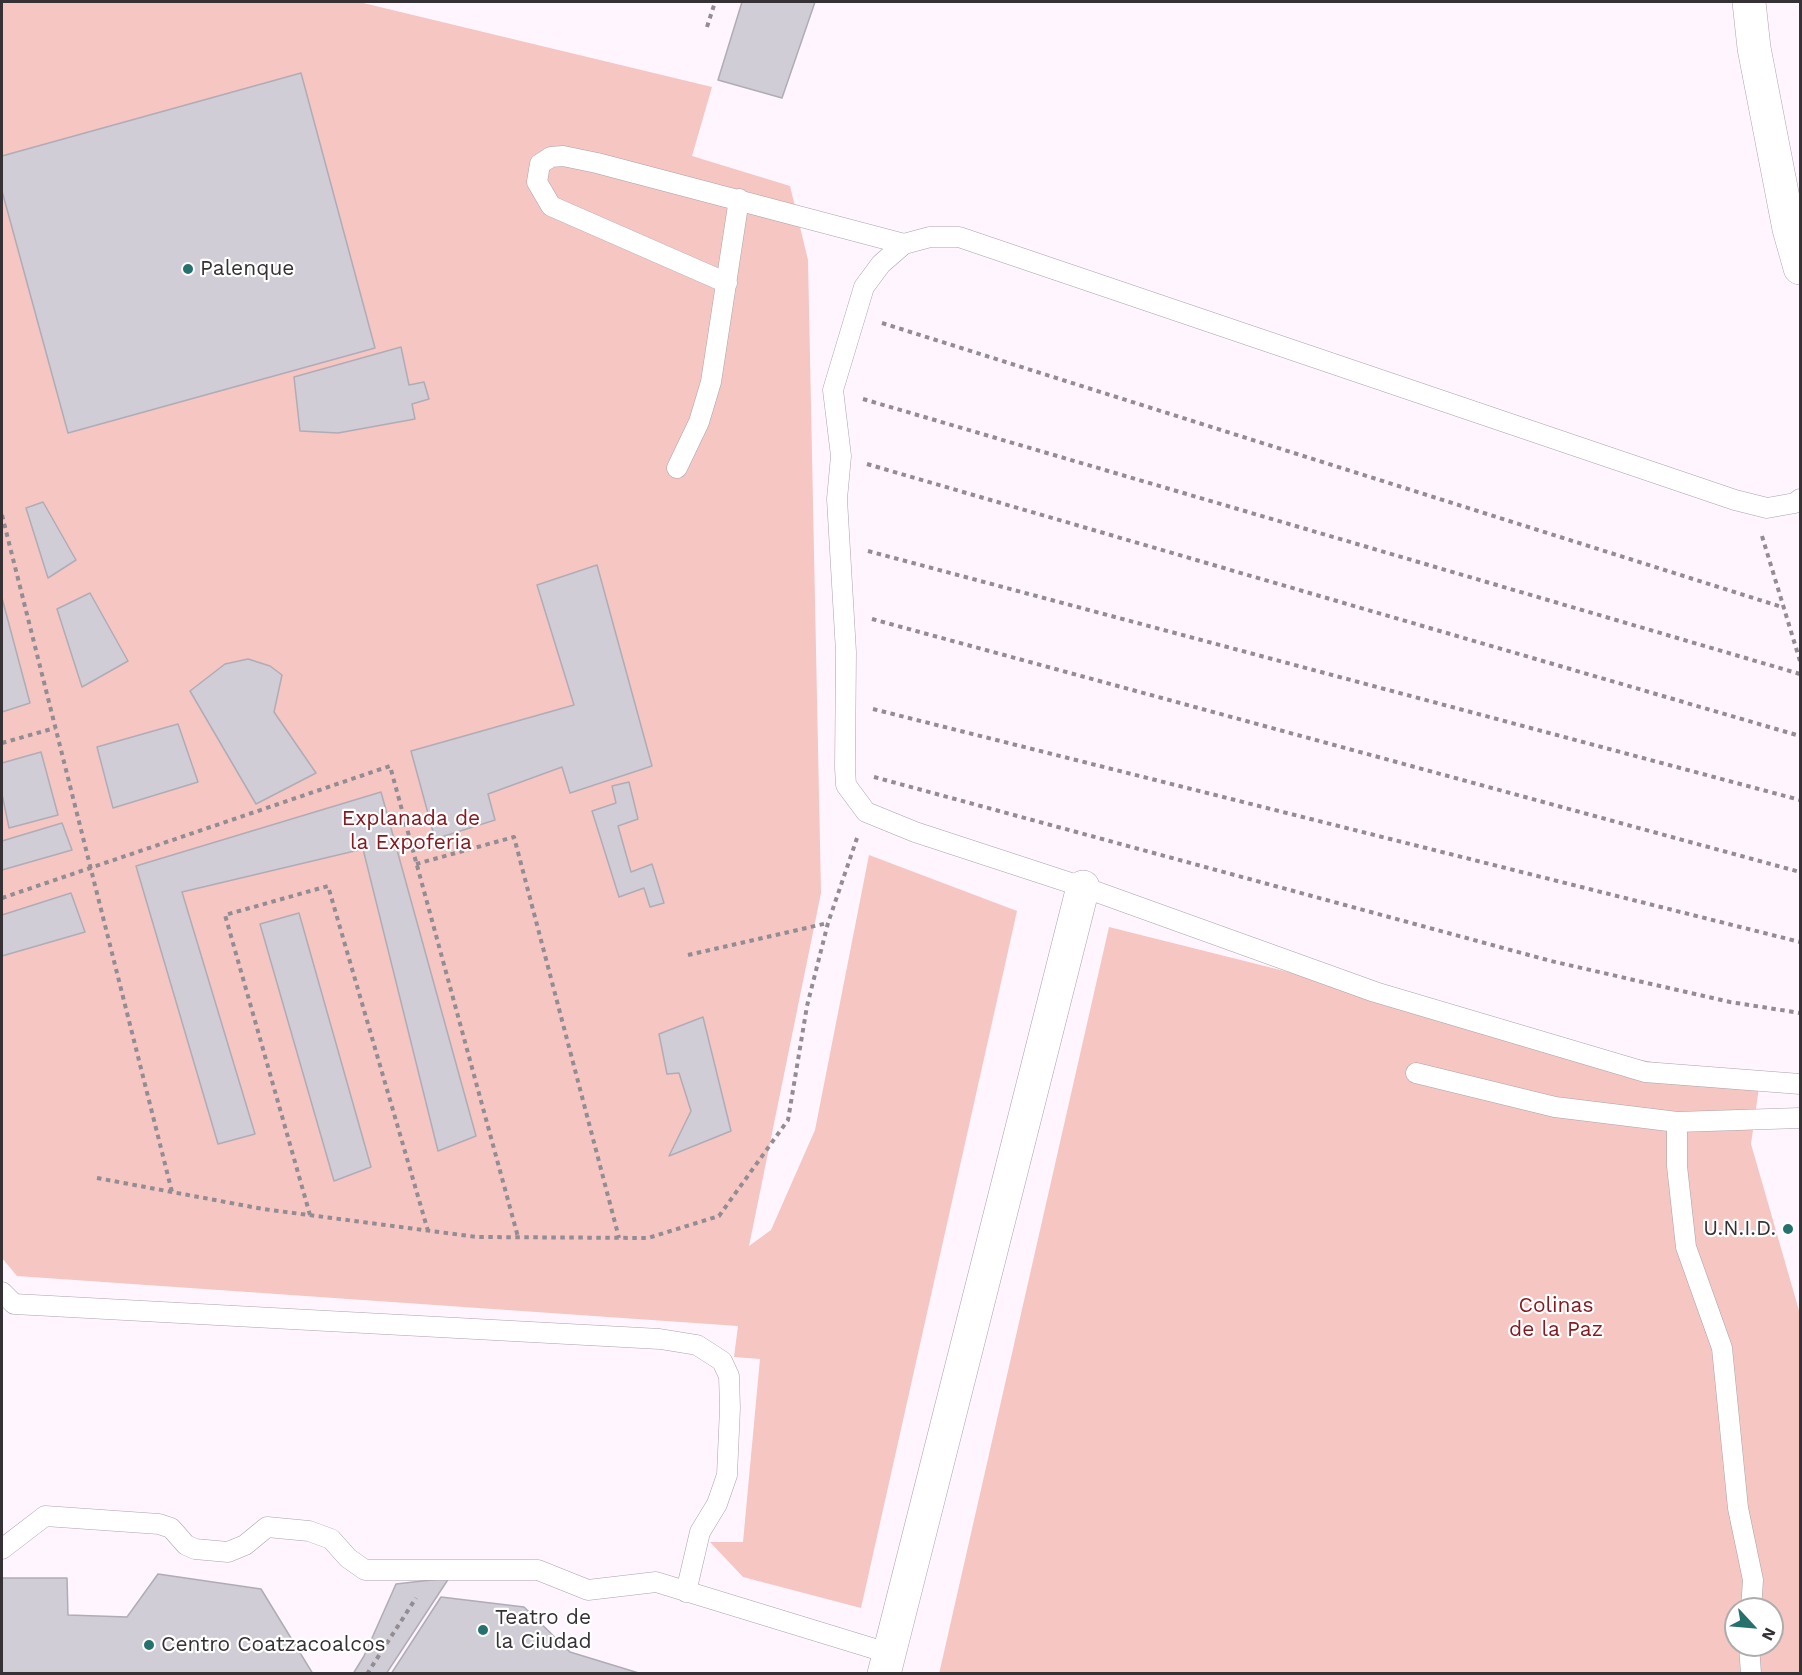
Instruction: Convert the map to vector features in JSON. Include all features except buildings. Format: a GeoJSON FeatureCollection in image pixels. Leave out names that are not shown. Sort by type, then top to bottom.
{"type":"FeatureCollection","features":[{"type":"Feature","properties":{"kind":"street"},"geometry":{"type":"LineString","coordinates":[[1749,2],[1754,48],[1787,217],[1800,268]]}},
{"type":"Feature","properties":{"kind":"street"},"geometry":{"type":"LineString","coordinates":[[886,1663],[1083,886]]}},
{"type":"Feature","properties":{"kind":"lane"},"geometry":{"type":"LineString","coordinates":[[727,283],[551,207],[537,182],[540,164],[551,157],[564,156],[739,199],[904,244]]}},
{"type":"Feature","properties":{"kind":"lane"},"geometry":{"type":"LineString","coordinates":[[677,468],[699,422],[711,382],[739,199]]}},
{"type":"Feature","properties":{"kind":"lane"},"geometry":{"type":"LineString","coordinates":[[1800,499],[1795,503],[1767,508],[1735,500],[959,237],[930,237],[904,244],[880,264],[864,287],[832,390],[841,456],[837,499],[846,652],[844,702],[846,785],[866,812],[915,832],[1083,886],[1375,992],[1645,1072],[1800,1084]]}},
{"type":"Feature","properties":{"kind":"lane"},"geometry":{"type":"LineString","coordinates":[[1416,1072],[1555,1107],[1677,1122],[1800,1118]]}},
{"type":"Feature","properties":{"kind":"lane"},"geometry":{"type":"LineString","coordinates":[[1677,1122],[1677,1166],[1686,1247],[1722,1348],[1738,1508],[1753,1580],[1752,1597]]}},
{"type":"Feature","properties":{"kind":"lane"},"geometry":{"type":"LineString","coordinates":[[2,1292],[14,1304],[660,1339],[697,1345],[722,1361],[729,1376],[730,1419],[727,1475],[717,1504],[700,1532],[686,1592]]}},
{"type":"Feature","properties":{"kind":"lane"},"geometry":{"type":"LineString","coordinates":[[2,1549],[45,1516],[159,1524],[171,1528],[186,1545],[195,1549],[228,1552],[245,1545],[267,1527],[309,1531],[331,1539],[348,1558],[365,1570],[538,1570],[588,1590],[656,1582],[886,1663]]}},
{"type":"Feature","properties":{"kind":"lane"},"geometry":{"type":"LineString","coordinates":[[1750,1657],[1751,1674]]}},
{"type":"Feature","properties":{"kind":"path"},"geometry":{"type":"LineString","coordinates":[[707,27],[715,2]]}},
{"type":"Feature","properties":{"kind":"path"},"geometry":{"type":"LineString","coordinates":[[855,314],[1785,608]]}},
{"type":"Feature","properties":{"kind":"path"},"geometry":{"type":"LineString","coordinates":[[832,390],[1800,674]]}},
{"type":"Feature","properties":{"kind":"path"},"geometry":{"type":"LineString","coordinates":[[841,456],[1800,736]]}},
{"type":"Feature","properties":{"kind":"path"},"geometry":{"type":"LineString","coordinates":[[1758,505],[1762,542],[1785,608],[1800,661]]}},
{"type":"Feature","properties":{"kind":"path"},"geometry":{"type":"LineString","coordinates":[[2,515],[172,1192]]}},
{"type":"Feature","properties":{"kind":"path"},"geometry":{"type":"LineString","coordinates":[[841,543],[1800,800]]}},
{"type":"Feature","properties":{"kind":"path"},"geometry":{"type":"LineString","coordinates":[[843,610],[1800,873]]}},
{"type":"Feature","properties":{"kind":"path"},"geometry":{"type":"LineString","coordinates":[[844,702],[1800,942]]}},
{"type":"Feature","properties":{"kind":"path"},"geometry":{"type":"LineString","coordinates":[[2,743],[55,728]]}},
{"type":"Feature","properties":{"kind":"path"},"geometry":{"type":"LineString","coordinates":[[2,898],[390,766],[518,1237]]}},
{"type":"Feature","properties":{"kind":"path"},"geometry":{"type":"LineString","coordinates":[[845,768],[1551,962],[1730,1002],[1800,1013]]}},
{"type":"Feature","properties":{"kind":"path"},"geometry":{"type":"LineString","coordinates":[[97,1178],[310,1215],[477,1237],[648,1238],[718,1216],[788,1120],[807,1006],[828,923],[866,812]]}},
{"type":"Feature","properties":{"kind":"path"},"geometry":{"type":"LineString","coordinates":[[416,864],[514,837],[619,1238]]}},
{"type":"Feature","properties":{"kind":"path"},"geometry":{"type":"LineString","coordinates":[[310,1215],[225,915],[328,886],[428,1231]]}},
{"type":"Feature","properties":{"kind":"path"},"geometry":{"type":"LineString","coordinates":[[688,955],[828,923]]}},
{"type":"Feature","properties":{"kind":"path"},"geometry":{"type":"LineString","coordinates":[[367,1674],[416,1598]]}},
{"type":"Feature","properties":{"kind":"green space","name":"Explanada de la Expoferia"},"geometry":{"type":"Polygon","coordinates":[[[2,2],[359,2],[712,87],[692,156],[790,186],[808,260],[821,893],[749,1246],[771,1230],[815,1130],[869,855],[1017,911],[861,1608],[743,1577],[710,1542],[743,1542],[760,1359],[734,1357],[738,1326],[17,1276],[2,1258],[2,2]]]}},
{"type":"Feature","properties":{"kind":"green space","name":"Colinas de la Paz"},"geometry":{"type":"Polygon","coordinates":[[[1109,927],[1408,1002],[1558,1046],[1760,1080],[1751,1144],[1800,1314],[1800,1673],[939,1674],[1109,927]]]}},
{"type":"Feature","properties":{"kind":"place","name":"Palenque"},"geometry":{"type":"Point","coordinates":[188,269]}},
{"type":"Feature","properties":{"kind":"place","name":"U.N.I.D."},"geometry":{"type":"Point","coordinates":[1788,1229]}},
{"type":"Feature","properties":{"kind":"place","name":"Teatro de la Ciudad"},"geometry":{"type":"Point","coordinates":[483,1630]}},
{"type":"Feature","properties":{"kind":"place","name":"Centro Coatzacoalcos"},"geometry":{"type":"Point","coordinates":[149,1645]}}]}
